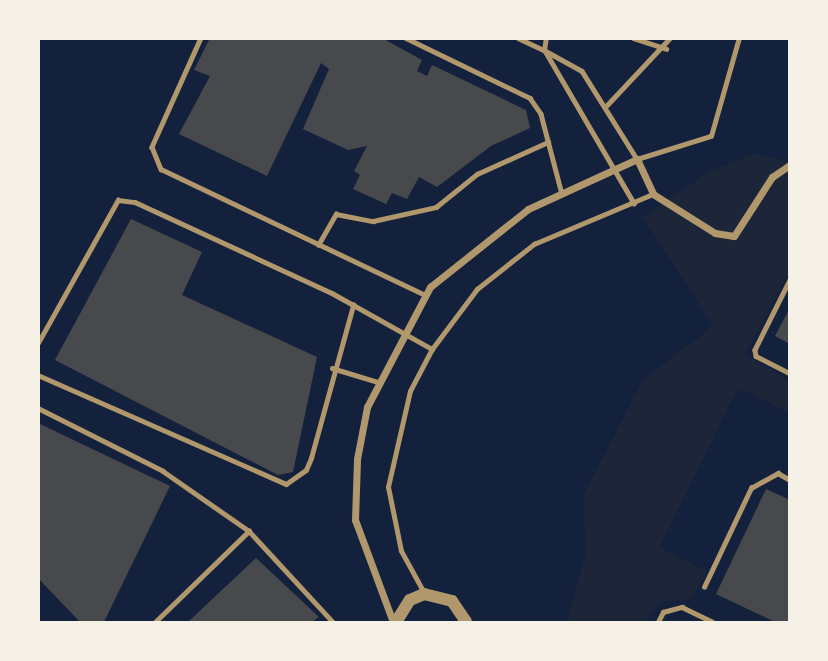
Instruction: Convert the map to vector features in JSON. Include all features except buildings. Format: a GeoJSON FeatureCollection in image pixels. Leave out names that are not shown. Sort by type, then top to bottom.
{"type":"FeatureCollection","features":[{"type":"Feature","properties":{"kind":"street"},"geometry":{"type":"LineString","coordinates":[[466,622],[452,601],[425,594],[410,600],[394,622],[373,583],[355,520],[357,459],[378,382],[402,332],[425,295],[474,247],[562,194],[615,172],[637,159],[653,194],[715,233],[733,236],[772,177],[789,165]]}},
{"type":"Feature","properties":{"kind":"lane"},"geometry":{"type":"LineString","coordinates":[[201,38],[152,147],[161,169],[425,295]]}},
{"type":"Feature","properties":{"kind":"lane"},"geometry":{"type":"LineString","coordinates":[[406,38],[530,98],[548,142],[562,194]]}},
{"type":"Feature","properties":{"kind":"lane"},"geometry":{"type":"LineString","coordinates":[[518,38],[582,71],[607,104],[637,159],[711,136],[739,38]]}},
{"type":"Feature","properties":{"kind":"lane"},"geometry":{"type":"LineString","coordinates":[[546,38],[544,50],[634,204]]}},
{"type":"Feature","properties":{"kind":"lane"},"geometry":{"type":"LineString","coordinates":[[633,38],[666,49]]}},
{"type":"Feature","properties":{"kind":"lane"},"geometry":{"type":"LineString","coordinates":[[607,104],[666,49],[670,38]]}},
{"type":"Feature","properties":{"kind":"lane"},"geometry":{"type":"LineString","coordinates":[[318,245],[336,215],[373,221],[436,207],[477,174],[548,142]]}},
{"type":"Feature","properties":{"kind":"lane"},"geometry":{"type":"LineString","coordinates":[[425,594],[401,551],[388,487],[410,391],[432,349],[477,289],[534,244],[653,194]]}},
{"type":"Feature","properties":{"kind":"lane"},"geometry":{"type":"LineString","coordinates":[[38,343],[118,200],[135,202],[353,305],[432,349]]}},
{"type":"Feature","properties":{"kind":"lane"},"geometry":{"type":"LineString","coordinates":[[789,280],[755,350],[755,356],[789,373]]}},
{"type":"Feature","properties":{"kind":"lane"},"geometry":{"type":"LineString","coordinates":[[38,375],[286,484],[306,470],[311,458],[332,368],[353,305]]}},
{"type":"Feature","properties":{"kind":"lane"},"geometry":{"type":"LineString","coordinates":[[332,368],[378,382]]}},
{"type":"Feature","properties":{"kind":"lane"},"geometry":{"type":"LineString","coordinates":[[38,408],[163,471],[249,531],[333,622]]}},
{"type":"Feature","properties":{"kind":"lane"},"geometry":{"type":"LineString","coordinates":[[704,587],[751,488],[778,473],[789,480]]}},
{"type":"Feature","properties":{"kind":"lane"},"geometry":{"type":"LineString","coordinates":[[155,622],[249,531]]}},
{"type":"Feature","properties":{"kind":"lane"},"geometry":{"type":"LineString","coordinates":[[658,622],[663,612],[676,607],[713,622]]}},
{"type":"Feature","properties":{"kind":"shaded area"},"geometry":{"type":"Polygon","coordinates":[[[753,154],[789,161],[789,271],[745,355],[789,380],[789,412],[738,388],[659,548],[707,571],[691,600],[661,601],[645,622],[567,622],[586,553],[583,496],[643,380],[713,326],[643,217],[709,172],[753,154]]]}}]}
